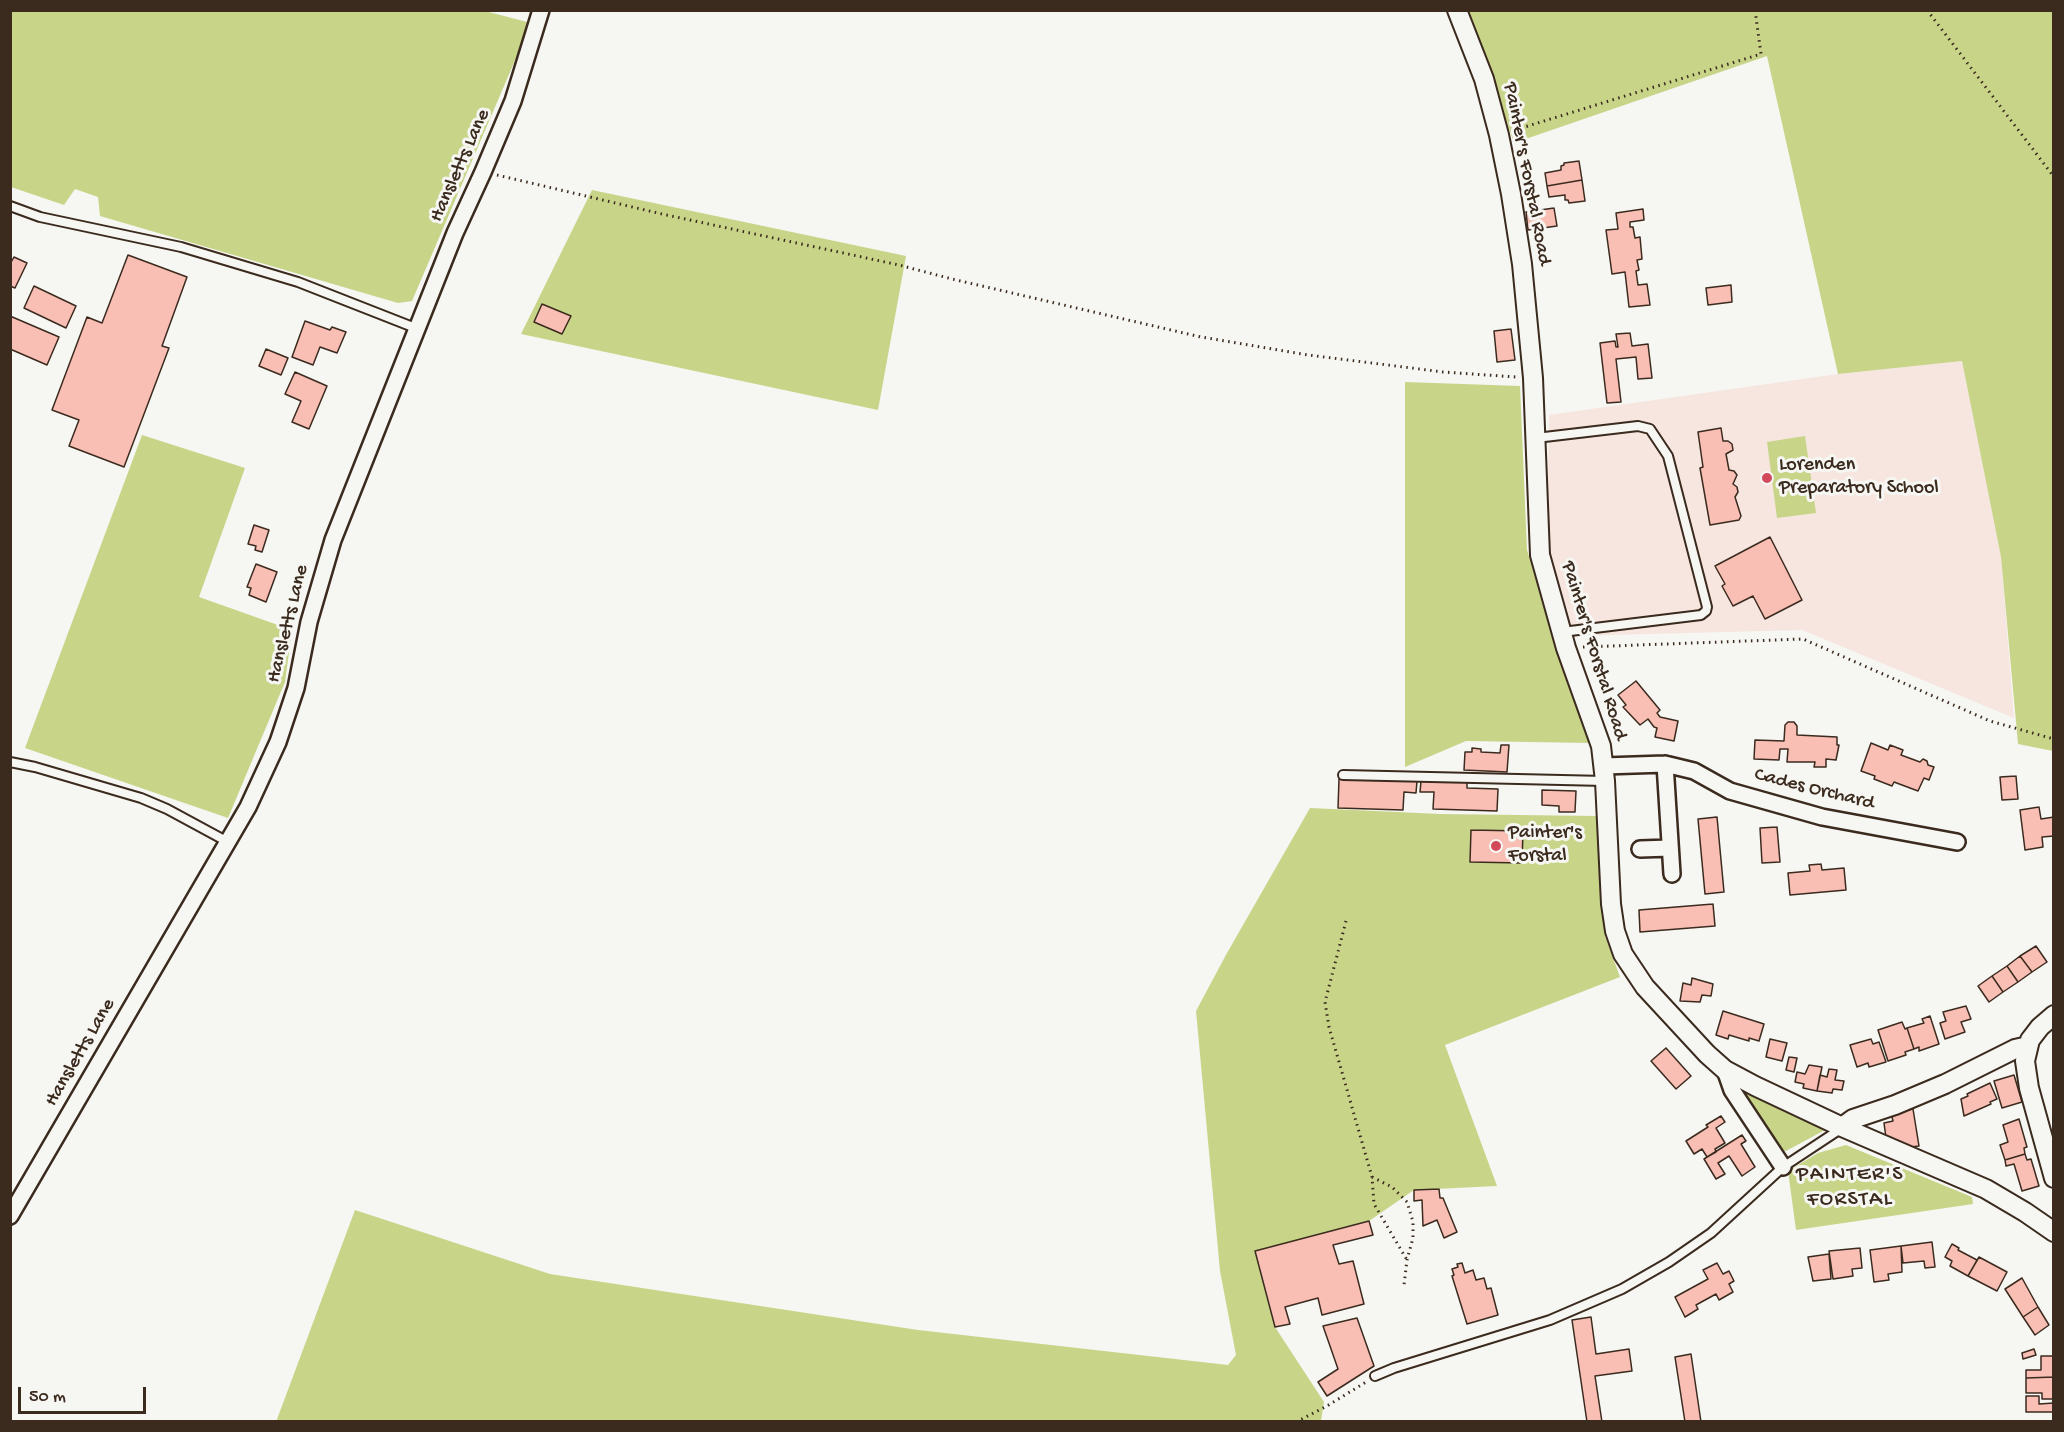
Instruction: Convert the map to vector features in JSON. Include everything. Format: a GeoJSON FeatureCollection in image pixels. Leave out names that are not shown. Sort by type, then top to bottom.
{"type":"FeatureCollection","features":[{"type":"Feature","properties":{"kind":"street","name":"Hansletts Lane"},"geometry":{"type":"LineString","coordinates":[[10,1216],[228,842],[259,784],[284,725],[296,688],[309,622],[333,540],[455,232],[513,101],[541,10]]}},
{"type":"Feature","properties":{"kind":"street","name":"Painter's Forstal Road"},"geometry":{"type":"LineString","coordinates":[[1457,10],[1484,79],[1499,135],[1522,264],[1533,378],[1540,555],[1564,640],[1600,746],[1604,774],[1611,904],[1615,931],[1623,954],[1645,987],[1707,1054],[1725,1070],[1842,1127],[1986,1189],[2054,1232]]}},
{"type":"Feature","properties":{"kind":"street","name":"Cades Orchard"},"geometry":{"type":"LineString","coordinates":[[1604,774],[1665,764],[1694,771],[1730,790],[1822,817],[1957,842]]}},
{"type":"Feature","properties":{"kind":"street"},"geometry":{"type":"LineString","coordinates":[[1665,764],[1672,874]]}},
{"type":"Feature","properties":{"kind":"street"},"geometry":{"type":"LineString","coordinates":[[1640,849],[1670,848]]}},
{"type":"Feature","properties":{"kind":"street"},"geometry":{"type":"LineString","coordinates":[[2054,1015],[2034,1033],[2025,1061],[2027,1077],[2054,1178]]}},
{"type":"Feature","properties":{"kind":"street"},"geometry":{"type":"LineString","coordinates":[[1842,1127],[1853,1119],[1895,1105],[1953,1080],[2015,1049],[2028,1046]]}},
{"type":"Feature","properties":{"kind":"street"},"geometry":{"type":"LineString","coordinates":[[1725,1070],[1732,1090],[1783,1167]]}},
{"type":"Feature","properties":{"kind":"lane"},"geometry":{"type":"LineString","coordinates":[[10,206],[40,217],[181,247],[298,282],[418,329]]}},
{"type":"Feature","properties":{"kind":"lane"},"geometry":{"type":"LineString","coordinates":[[1536,438],[1638,426],[1650,429],[1668,456],[1707,607],[1701,615],[1564,640]]}},
{"type":"Feature","properties":{"kind":"lane"},"geometry":{"type":"LineString","coordinates":[[10,762],[35,767],[141,798],[167,809],[228,842]]}},
{"type":"Feature","properties":{"kind":"lane"},"geometry":{"type":"LineString","coordinates":[[1343,775],[1604,774]]}},
{"type":"Feature","properties":{"kind":"lane"},"geometry":{"type":"LineString","coordinates":[[1375,1376],[1394,1368],[1550,1320],[1622,1289],[1669,1262],[1711,1233],[1783,1167],[1842,1127]]}},
{"type":"Feature","properties":{"kind":"path"},"geometry":{"type":"LineString","coordinates":[[1499,135],[1761,54],[1755,10]]}},
{"type":"Feature","properties":{"kind":"path"},"geometry":{"type":"LineString","coordinates":[[1926,10],[2054,177]]}},
{"type":"Feature","properties":{"kind":"path"},"geometry":{"type":"LineString","coordinates":[[483,172],[662,214],[899,265],[1202,337],[1308,355],[1443,372],[1533,378]]}},
{"type":"Feature","properties":{"kind":"path"},"geometry":{"type":"LineString","coordinates":[[1564,640],[1803,639],[1990,721],[2054,739]]}},
{"type":"Feature","properties":{"kind":"path"},"geometry":{"type":"LineString","coordinates":[[1347,921],[1325,1002],[1329,1027],[1372,1177],[1374,1204],[1407,1260]]}},
{"type":"Feature","properties":{"kind":"path"},"geometry":{"type":"LineString","coordinates":[[1372,1177],[1392,1186],[1407,1202],[1413,1222],[1413,1238],[1404,1285]]}},
{"type":"Feature","properties":{"kind":"path"},"geometry":{"type":"LineString","coordinates":[[1296,1422],[1375,1376]]}},
{"type":"Feature","properties":{"kind":"shaded area","name":"Lorenden Preparatory School"},"geometry":{"type":"Polygon","coordinates":[[[1962,361],[2001,557],[2014,718],[1802,630],[1572,636],[1547,540],[1549,415],[1838,374],[1962,361]]]}},
{"type":"Feature","properties":{"kind":"green space"},"geometry":{"type":"Polygon","coordinates":[[[481,10],[531,23],[412,301],[398,303],[100,216],[98,197],[75,189],[64,205],[11,187],[11,11],[481,10]]]}},
{"type":"Feature","properties":{"kind":"green space"},"geometry":{"type":"Polygon","coordinates":[[[1467,11],[2053,11],[2053,751],[2018,744],[2001,557],[1962,361],[1838,374],[1767,56],[1514,143],[1467,11]]]}},
{"type":"Feature","properties":{"kind":"green space"},"geometry":{"type":"Polygon","coordinates":[[[592,190],[906,256],[878,410],[521,334],[592,190]]]}},
{"type":"Feature","properties":{"kind":"green space"},"geometry":{"type":"Polygon","coordinates":[[[1405,382],[1520,386],[1527,550],[1590,743],[1466,741],[1405,767],[1405,382]]]}},
{"type":"Feature","properties":{"kind":"green space"},"geometry":{"type":"Polygon","coordinates":[[[142,435],[245,468],[199,597],[292,630],[285,682],[228,818],[25,748],[142,435]]]}},
{"type":"Feature","properties":{"kind":"green space"},"geometry":{"type":"Polygon","coordinates":[[[1805,436],[1816,513],[1777,518],[1767,442],[1805,436]]]}},
{"type":"Feature","properties":{"kind":"green space"},"geometry":{"type":"Polygon","coordinates":[[[1310,808],[1440,814],[1596,816],[1605,936],[1620,977],[1445,1045],[1497,1186],[1414,1190],[1369,1221],[1255,1251],[1275,1327],[1324,1402],[1321,1421],[276,1422],[355,1210],[550,1274],[918,1330],[1228,1365],[1236,1355],[1220,1271],[1196,1011],[1310,808]]]}},
{"type":"Feature","properties":{"kind":"green space"},"geometry":{"type":"Polygon","coordinates":[[[1742,1088],[1825,1127],[1825,1130],[1786,1151],[1780,1150],[1740,1091],[1742,1088]]]}},
{"type":"Feature","properties":{"kind":"green space"},"geometry":{"type":"Polygon","coordinates":[[[1846,1145],[1972,1197],[1973,1204],[1796,1230],[1788,1171],[1818,1153],[1846,1145]]]}},
{"type":"Feature","properties":{"kind":"building"},"geometry":{"type":"Polygon","coordinates":[[[1579,161],[1582,180],[1547,186],[1545,173],[1561,170],[1564,163],[1579,161]]]}},
{"type":"Feature","properties":{"kind":"building"},"geometry":{"type":"Polygon","coordinates":[[[1582,180],[1585,201],[1569,203],[1565,200],[1565,195],[1549,197],[1547,186],[1582,180]]]}},
{"type":"Feature","properties":{"kind":"building"},"geometry":{"type":"Polygon","coordinates":[[[1554,208],[1557,226],[1528,230],[1526,212],[1554,208]]]}},
{"type":"Feature","properties":{"kind":"building"},"geometry":{"type":"Polygon","coordinates":[[[1643,209],[1644,220],[1630,222],[1630,227],[1633,227],[1635,238],[1640,237],[1642,259],[1637,260],[1638,285],[1647,284],[1650,305],[1629,307],[1625,272],[1612,274],[1606,230],[1618,229],[1616,213],[1643,209]]]}},
{"type":"Feature","properties":{"kind":"building"},"geometry":{"type":"Polygon","coordinates":[[[128,255],[187,277],[162,346],[169,348],[124,467],[69,446],[79,420],[52,410],[87,317],[102,323],[128,255]]]}},
{"type":"Feature","properties":{"kind":"building"},"geometry":{"type":"Polygon","coordinates":[[[14,257],[27,263],[15,288],[10,286],[10,264],[14,257]]]}},
{"type":"Feature","properties":{"kind":"building"},"geometry":{"type":"Polygon","coordinates":[[[1731,285],[1732,302],[1708,305],[1706,288],[1731,285]]]}},
{"type":"Feature","properties":{"kind":"building"},"geometry":{"type":"Polygon","coordinates":[[[34,286],[76,306],[66,328],[24,308],[34,286]]]}},
{"type":"Feature","properties":{"kind":"building"},"geometry":{"type":"Polygon","coordinates":[[[542,304],[571,316],[562,334],[534,322],[542,304]]]}},
{"type":"Feature","properties":{"kind":"building"},"geometry":{"type":"Polygon","coordinates":[[[10,316],[59,337],[47,365],[10,349],[10,316]]]}},
{"type":"Feature","properties":{"kind":"building"},"geometry":{"type":"Polygon","coordinates":[[[305,321],[330,330],[332,327],[346,332],[337,353],[320,347],[313,365],[292,357],[305,321]]]}},
{"type":"Feature","properties":{"kind":"building"},"geometry":{"type":"Polygon","coordinates":[[[1511,329],[1515,360],[1497,362],[1494,331],[1511,329]]]}},
{"type":"Feature","properties":{"kind":"building"},"geometry":{"type":"Polygon","coordinates":[[[1630,333],[1632,346],[1648,344],[1652,378],[1638,379],[1636,357],[1616,359],[1621,402],[1607,403],[1600,343],[1615,341],[1618,347],[1616,334],[1630,333]]]}},
{"type":"Feature","properties":{"kind":"building"},"geometry":{"type":"Polygon","coordinates":[[[266,349],[288,358],[281,375],[259,366],[266,349]]]}},
{"type":"Feature","properties":{"kind":"building"},"geometry":{"type":"Polygon","coordinates":[[[295,372],[327,386],[309,429],[292,422],[301,401],[285,394],[295,372]]]}},
{"type":"Feature","properties":{"kind":"building"},"geometry":{"type":"Polygon","coordinates":[[[1721,428],[1723,441],[1732,444],[1733,450],[1726,454],[1729,470],[1734,471],[1737,475],[1733,484],[1737,487],[1738,492],[1735,497],[1741,516],[1739,520],[1710,525],[1700,468],[1703,467],[1698,432],[1721,428]]]}},
{"type":"Feature","properties":{"kind":"building"},"geometry":{"type":"Polygon","coordinates":[[[254,525],[269,530],[262,552],[255,550],[256,546],[248,544],[254,525]]]}},
{"type":"Feature","properties":{"kind":"building"},"geometry":{"type":"Polygon","coordinates":[[[1770,537],[1802,600],[1765,619],[1753,596],[1733,606],[1722,586],[1725,584],[1715,566],[1770,537]]]}},
{"type":"Feature","properties":{"kind":"building"},"geometry":{"type":"Polygon","coordinates":[[[256,564],[277,572],[266,602],[249,595],[251,588],[247,587],[256,564]]]}},
{"type":"Feature","properties":{"kind":"building"},"geometry":{"type":"Polygon","coordinates":[[[1636,681],[1660,710],[1657,713],[1660,717],[1678,721],[1674,741],[1655,737],[1657,728],[1648,719],[1640,725],[1623,707],[1626,705],[1618,695],[1636,681]]]}},
{"type":"Feature","properties":{"kind":"building"},"geometry":{"type":"Polygon","coordinates":[[[1788,722],[1794,722],[1797,726],[1797,735],[1837,737],[1837,745],[1839,745],[1836,760],[1826,759],[1826,767],[1814,767],[1815,762],[1787,762],[1788,749],[1780,749],[1779,760],[1754,759],[1755,740],[1784,741],[1785,725],[1788,722]]]}},
{"type":"Feature","properties":{"kind":"building"},"geometry":{"type":"Polygon","coordinates":[[[1871,743],[1888,750],[1890,745],[1903,750],[1901,755],[1920,762],[1923,759],[1927,761],[1928,765],[1934,767],[1929,780],[1924,778],[1918,791],[1894,782],[1892,786],[1861,771],[1871,743]]]}},
{"type":"Feature","properties":{"kind":"building"},"geometry":{"type":"Polygon","coordinates":[[[1501,745],[1509,745],[1507,772],[1464,770],[1465,752],[1472,752],[1472,748],[1481,749],[1481,752],[1500,753],[1501,745]]]}},
{"type":"Feature","properties":{"kind":"building"},"geometry":{"type":"Polygon","coordinates":[[[2016,776],[2018,799],[2002,800],[2000,777],[2016,776]]]}},
{"type":"Feature","properties":{"kind":"building"},"geometry":{"type":"Polygon","coordinates":[[[1339,779],[1417,781],[1416,793],[1404,792],[1403,810],[1338,808],[1339,779]]]}},
{"type":"Feature","properties":{"kind":"building"},"geometry":{"type":"Polygon","coordinates":[[[1435,779],[1467,780],[1467,788],[1498,789],[1497,811],[1433,809],[1434,792],[1420,792],[1421,781],[1435,781],[1435,779]]]}},
{"type":"Feature","properties":{"kind":"building"},"geometry":{"type":"Polygon","coordinates":[[[1542,790],[1576,791],[1575,812],[1559,812],[1559,806],[1542,805],[1542,790]]]}},
{"type":"Feature","properties":{"kind":"building"},"geometry":{"type":"Polygon","coordinates":[[[2039,807],[2041,819],[2054,817],[2054,836],[2042,837],[2043,847],[2025,850],[2020,810],[2039,807]]]}},
{"type":"Feature","properties":{"kind":"building"},"geometry":{"type":"Polygon","coordinates":[[[1717,817],[1724,892],[1705,894],[1698,819],[1717,817]]]}},
{"type":"Feature","properties":{"kind":"building"},"geometry":{"type":"Polygon","coordinates":[[[1777,827],[1780,862],[1762,863],[1760,828],[1777,827]]]}},
{"type":"Feature","properties":{"kind":"building","name":"Painter's Forstal"},"geometry":{"type":"Polygon","coordinates":[[[1471,830],[1523,831],[1522,863],[1470,862],[1471,830]]]}},
{"type":"Feature","properties":{"kind":"building"},"geometry":{"type":"Polygon","coordinates":[[[1821,864],[1822,870],[1844,868],[1846,890],[1790,895],[1788,873],[1810,871],[1809,865],[1821,864]]]}},
{"type":"Feature","properties":{"kind":"building"},"geometry":{"type":"Polygon","coordinates":[[[1713,904],[1715,926],[1640,932],[1639,910],[1713,904]]]}},
{"type":"Feature","properties":{"kind":"building"},"geometry":{"type":"Polygon","coordinates":[[[2036,946],[2047,962],[2032,972],[2020,956],[2036,946]]]}},
{"type":"Feature","properties":{"kind":"building"},"geometry":{"type":"Polygon","coordinates":[[[2020,956],[2032,972],[2018,982],[2007,966],[2020,956]]]}},
{"type":"Feature","properties":{"kind":"building"},"geometry":{"type":"Polygon","coordinates":[[[2007,966],[2018,982],[2003,992],[1992,976],[2007,966]]]}},
{"type":"Feature","properties":{"kind":"building"},"geometry":{"type":"Polygon","coordinates":[[[1992,976],[2003,992],[1989,1002],[1978,986],[1992,976]]]}},
{"type":"Feature","properties":{"kind":"building"},"geometry":{"type":"Polygon","coordinates":[[[1692,978],[1713,984],[1711,996],[1702,995],[1700,1002],[1680,1001],[1683,983],[1691,985],[1692,978]]]}},
{"type":"Feature","properties":{"kind":"building"},"geometry":{"type":"Polygon","coordinates":[[[1966,1006],[1971,1019],[1961,1022],[1965,1032],[1945,1039],[1940,1023],[1946,1021],[1943,1012],[1966,1006]]]}},
{"type":"Feature","properties":{"kind":"building"},"geometry":{"type":"Polygon","coordinates":[[[1723,1011],[1764,1024],[1759,1041],[1749,1038],[1749,1041],[1729,1035],[1728,1039],[1716,1035],[1723,1011]]]}},
{"type":"Feature","properties":{"kind":"building"},"geometry":{"type":"Polygon","coordinates":[[[1930,1016],[1939,1044],[1919,1051],[1919,1047],[1914,1049],[1907,1028],[1924,1023],[1922,1019],[1930,1016]]]}},
{"type":"Feature","properties":{"kind":"building"},"geometry":{"type":"Polygon","coordinates":[[[1902,1022],[1905,1029],[1907,1028],[1914,1049],[1905,1052],[1906,1055],[1888,1061],[1878,1030],[1902,1022]]]}},
{"type":"Feature","properties":{"kind":"building"},"geometry":{"type":"Polygon","coordinates":[[[1770,1039],[1787,1043],[1782,1061],[1766,1057],[1770,1039]]]}},
{"type":"Feature","properties":{"kind":"building"},"geometry":{"type":"Polygon","coordinates":[[[1871,1039],[1873,1044],[1879,1042],[1886,1062],[1869,1067],[1868,1063],[1857,1067],[1850,1045],[1871,1039]]]}},
{"type":"Feature","properties":{"kind":"building"},"geometry":{"type":"Polygon","coordinates":[[[1666,1048],[1691,1076],[1676,1089],[1651,1061],[1666,1048]]]}},
{"type":"Feature","properties":{"kind":"building"},"geometry":{"type":"Polygon","coordinates":[[[1789,1057],[1797,1058],[1794,1072],[1786,1070],[1789,1057]]]}},
{"type":"Feature","properties":{"kind":"building"},"geometry":{"type":"Polygon","coordinates":[[[1809,1065],[1822,1067],[1817,1091],[1803,1088],[1804,1084],[1795,1082],[1797,1072],[1805,1074],[1809,1065]]]}},
{"type":"Feature","properties":{"kind":"building"},"geometry":{"type":"Polygon","coordinates":[[[1829,1069],[1837,1070],[1835,1080],[1844,1081],[1842,1090],[1833,1089],[1832,1093],[1817,1091],[1820,1075],[1827,1077],[1829,1069]]]}},
{"type":"Feature","properties":{"kind":"building"},"geometry":{"type":"Polygon","coordinates":[[[2014,1075],[2022,1102],[2002,1108],[1994,1081],[2014,1075]]]}},
{"type":"Feature","properties":{"kind":"building"},"geometry":{"type":"Polygon","coordinates":[[[1990,1083],[1997,1099],[1964,1116],[1961,1099],[1990,1083]]]}},
{"type":"Feature","properties":{"kind":"building"},"geometry":{"type":"Polygon","coordinates":[[[1913,1109],[1919,1146],[1911,1147],[1886,1138],[1884,1123],[1893,1121],[1891,1113],[1913,1109]]]}},
{"type":"Feature","properties":{"kind":"building"},"geometry":{"type":"Polygon","coordinates":[[[1721,1116],[1725,1122],[1716,1128],[1725,1143],[1707,1157],[1702,1149],[1694,1154],[1686,1141],[1721,1116]]]}},
{"type":"Feature","properties":{"kind":"building"},"geometry":{"type":"Polygon","coordinates":[[[2019,1119],[2027,1147],[2024,1148],[2025,1154],[2005,1160],[2000,1145],[2008,1142],[2003,1125],[2019,1119]]]}},
{"type":"Feature","properties":{"kind":"building"},"geometry":{"type":"Polygon","coordinates":[[[1742,1135],[1746,1141],[1741,1144],[1755,1167],[1742,1176],[1729,1156],[1718,1163],[1725,1174],[1716,1179],[1704,1159],[1742,1135]]]}},
{"type":"Feature","properties":{"kind":"building"},"geometry":{"type":"Polygon","coordinates":[[[2025,1154],[2027,1160],[2031,1159],[2039,1186],[2022,1191],[2014,1164],[2006,1166],[2005,1160],[2025,1154]]]}},
{"type":"Feature","properties":{"kind":"building"},"geometry":{"type":"Polygon","coordinates":[[[1439,1189],[1440,1198],[1443,1198],[1457,1232],[1444,1238],[1437,1220],[1423,1226],[1422,1200],[1414,1201],[1414,1190],[1439,1189]]]}},
{"type":"Feature","properties":{"kind":"building"},"geometry":{"type":"Polygon","coordinates":[[[1369,1221],[1373,1235],[1333,1245],[1339,1264],[1353,1261],[1364,1304],[1322,1315],[1318,1298],[1285,1307],[1290,1324],[1275,1327],[1255,1251],[1369,1221]]]}},
{"type":"Feature","properties":{"kind":"building"},"geometry":{"type":"Polygon","coordinates":[[[1932,1242],[1935,1267],[1925,1268],[1924,1261],[1903,1263],[1901,1246],[1932,1242]]]}},
{"type":"Feature","properties":{"kind":"building"},"geometry":{"type":"Polygon","coordinates":[[[1952,1244],[1959,1248],[1958,1250],[1977,1260],[1968,1276],[1950,1266],[1952,1261],[1945,1257],[1952,1244]]]}},
{"type":"Feature","properties":{"kind":"building"},"geometry":{"type":"Polygon","coordinates":[[[1901,1246],[1902,1272],[1888,1274],[1889,1280],[1874,1282],[1870,1250],[1901,1246]]]}},
{"type":"Feature","properties":{"kind":"building"},"geometry":{"type":"Polygon","coordinates":[[[1860,1248],[1862,1268],[1852,1269],[1853,1276],[1833,1279],[1829,1251],[1860,1248]]]}},
{"type":"Feature","properties":{"kind":"building"},"geometry":{"type":"Polygon","coordinates":[[[1829,1254],[1831,1279],[1813,1281],[1808,1257],[1829,1254]]]}},
{"type":"Feature","properties":{"kind":"building"},"geometry":{"type":"Polygon","coordinates":[[[1979,1257],[2007,1272],[1997,1291],[1968,1276],[1979,1257]]]}},
{"type":"Feature","properties":{"kind":"building"},"geometry":{"type":"Polygon","coordinates":[[[1462,1263],[1465,1273],[1473,1270],[1476,1280],[1484,1278],[1487,1289],[1491,1288],[1498,1315],[1467,1324],[1452,1276],[1454,1275],[1452,1269],[1462,1263]]]}},
{"type":"Feature","properties":{"kind":"building"},"geometry":{"type":"Polygon","coordinates":[[[1717,1263],[1723,1274],[1729,1271],[1734,1281],[1729,1284],[1733,1292],[1719,1300],[1716,1294],[1696,1305],[1698,1309],[1685,1317],[1675,1297],[1708,1279],[1703,1270],[1717,1263]]]}},
{"type":"Feature","properties":{"kind":"building"},"geometry":{"type":"Polygon","coordinates":[[[2022,1278],[2038,1307],[2023,1317],[2005,1289],[2022,1278]]]}},
{"type":"Feature","properties":{"kind":"building"},"geometry":{"type":"Polygon","coordinates":[[[2038,1307],[2049,1325],[2035,1335],[2023,1317],[2038,1307]]]}},
{"type":"Feature","properties":{"kind":"building"},"geometry":{"type":"Polygon","coordinates":[[[1591,1317],[1596,1354],[1629,1349],[1632,1371],[1595,1376],[1602,1422],[1587,1422],[1572,1320],[1591,1317]]]}},
{"type":"Feature","properties":{"kind":"building"},"geometry":{"type":"Polygon","coordinates":[[[1357,1318],[1374,1366],[1327,1396],[1318,1382],[1338,1369],[1323,1326],[1357,1318]]]}},
{"type":"Feature","properties":{"kind":"building"},"geometry":{"type":"Polygon","coordinates":[[[2034,1349],[2036,1355],[2023,1359],[2022,1353],[2034,1349]]]}},
{"type":"Feature","properties":{"kind":"building"},"geometry":{"type":"Polygon","coordinates":[[[1691,1354],[1701,1422],[1685,1422],[1675,1357],[1691,1354]]]}},
{"type":"Feature","properties":{"kind":"building"},"geometry":{"type":"Polygon","coordinates":[[[2041,1356],[2054,1356],[2054,1377],[2026,1378],[2026,1370],[2041,1370],[2041,1356]]]}},
{"type":"Feature","properties":{"kind":"building"},"geometry":{"type":"Polygon","coordinates":[[[2054,1377],[2054,1399],[2042,1399],[2042,1393],[2026,1393],[2026,1378],[2054,1377]]]}},
{"type":"Feature","properties":{"kind":"building"},"geometry":{"type":"Polygon","coordinates":[[[2026,1396],[2039,1396],[2039,1404],[2054,1403],[2054,1412],[2026,1412],[2026,1396]]]}},
{"type":"Feature","properties":{"kind":"place","name":"Lorenden Preparatory School"},"geometry":{"type":"Point","coordinates":[1767,478]}},
{"type":"Feature","properties":{"kind":"place","name":"Painter's Forstal"},"geometry":{"type":"Point","coordinates":[1496,846]}},
{"type":"Feature","properties":{"kind":"district","name":"PAINTER'S FORSTAL"},"geometry":{"type":"Point","coordinates":[1850,1188]}}]}
